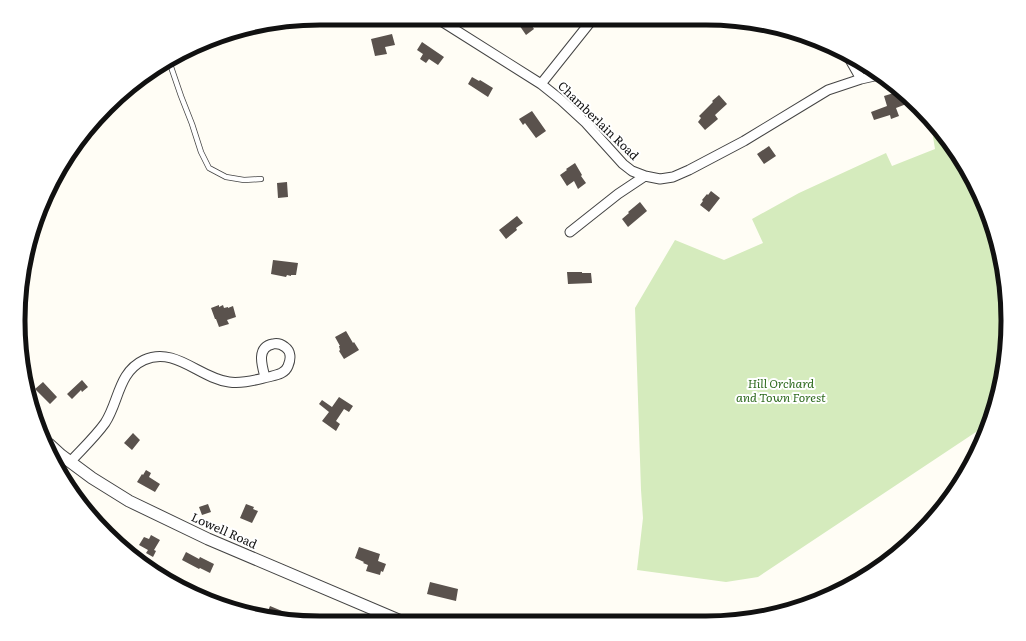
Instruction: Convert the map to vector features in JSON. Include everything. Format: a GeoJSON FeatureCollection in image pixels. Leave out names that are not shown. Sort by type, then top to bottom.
{"type":"FeatureCollection","features":[{"type":"Feature","properties":{"kind":"street","name":"Chamberlain Road"},"geometry":{"type":"LineString","coordinates":[[448,25],[541,84],[586,123],[623,164],[632,171],[645,176],[660,178],[673,176],[689,170],[744,141],[828,90],[872,77]]}},
{"type":"Feature","properties":{"kind":"street"},"geometry":{"type":"LineString","coordinates":[[541,84],[588,25]]}},
{"type":"Feature","properties":{"kind":"street"},"geometry":{"type":"LineString","coordinates":[[853,65],[861,79]]}},
{"type":"Feature","properties":{"kind":"street"},"geometry":{"type":"LineString","coordinates":[[570,232],[618,194],[645,176]]}},
{"type":"Feature","properties":{"kind":"street"},"geometry":{"type":"LineString","coordinates":[[70,462],[105,423],[127,374],[145,360],[158,357],[173,358],[208,376],[230,383],[242,383],[265,378]]}},
{"type":"Feature","properties":{"kind":"street","name":"Lowell Road"},"geometry":{"type":"LineString","coordinates":[[54,448],[92,478],[123,497],[208,539],[389,616]]}},
{"type":"Feature","properties":{"kind":"lane"},"geometry":{"type":"LineString","coordinates":[[171,66],[201,152],[209,168],[226,177],[244,180],[261,179]]}},
{"type":"Feature","properties":{"kind":"green space","name":"Hill Orchard and Town Forest"},"geometry":{"type":"Polygon","coordinates":[[[932,131],[951,156],[971,190],[979,207],[991,244],[995,263],[1000,301],[1000,340],[991,397],[981,429],[758,577],[726,582],[637,570],[643,518],[635,308],[675,240],[724,260],[763,243],[752,219],[799,193],[886,153],[892,166],[935,149],[932,131]]]}},
{"type":"Feature","properties":{"kind":"building"},"geometry":{"type":"Polygon","coordinates":[[[519,25],[533,25],[532,26],[534,29],[526,35],[519,25]]]}},
{"type":"Feature","properties":{"kind":"building"},"geometry":{"type":"Polygon","coordinates":[[[392,34],[395,45],[385,47],[387,54],[375,56],[371,39],[392,34]]]}},
{"type":"Feature","properties":{"kind":"building"},"geometry":{"type":"Polygon","coordinates":[[[422,42],[444,57],[438,65],[429,59],[426,63],[420,59],[423,54],[417,50],[422,42]]]}},
{"type":"Feature","properties":{"kind":"building"},"geometry":{"type":"Polygon","coordinates":[[[472,77],[493,88],[488,97],[468,84],[472,77]]]}},
{"type":"Feature","properties":{"kind":"building"},"geometry":{"type":"Polygon","coordinates":[[[894,93],[906,104],[896,108],[899,116],[891,119],[890,115],[874,120],[871,112],[887,106],[884,96],[894,93]]]}},
{"type":"Feature","properties":{"kind":"building"},"geometry":{"type":"Polygon","coordinates":[[[719,95],[727,104],[715,115],[718,119],[705,130],[698,122],[701,118],[699,116],[719,95]]]}},
{"type":"Feature","properties":{"kind":"building"},"geometry":{"type":"Polygon","coordinates":[[[532,111],[546,131],[536,138],[525,123],[523,125],[519,119],[532,111]]]}},
{"type":"Feature","properties":{"kind":"building"},"geometry":{"type":"Polygon","coordinates":[[[769,146],[776,156],[764,164],[757,154],[769,146]]]}},
{"type":"Feature","properties":{"kind":"building"},"geometry":{"type":"Polygon","coordinates":[[[575,163],[586,183],[578,189],[574,181],[567,186],[560,175],[575,163]]]}},
{"type":"Feature","properties":{"kind":"building"},"geometry":{"type":"Polygon","coordinates":[[[287,182],[288,197],[278,198],[277,183],[287,182]]]}},
{"type":"Feature","properties":{"kind":"building"},"geometry":{"type":"Polygon","coordinates":[[[711,191],[720,198],[709,212],[700,205],[703,201],[702,200],[711,191]]]}},
{"type":"Feature","properties":{"kind":"building"},"geometry":{"type":"Polygon","coordinates":[[[640,202],[647,211],[628,227],[622,219],[640,202]]]}},
{"type":"Feature","properties":{"kind":"building"},"geometry":{"type":"Polygon","coordinates":[[[517,216],[523,223],[506,239],[499,230],[517,216]]]}},
{"type":"Feature","properties":{"kind":"building"},"geometry":{"type":"Polygon","coordinates":[[[273,260],[298,263],[296,275],[287,275],[286,277],[271,274],[273,260]]]}},
{"type":"Feature","properties":{"kind":"building"},"geometry":{"type":"Polygon","coordinates":[[[567,272],[591,273],[592,283],[568,284],[567,272]]]}},
{"type":"Feature","properties":{"kind":"building"},"geometry":{"type":"Polygon","coordinates":[[[219,305],[219,307],[223,305],[224,308],[233,306],[236,317],[227,320],[229,324],[219,327],[211,308],[219,305]]]}},
{"type":"Feature","properties":{"kind":"building"},"geometry":{"type":"Polygon","coordinates":[[[346,331],[359,350],[344,359],[339,351],[340,346],[335,337],[346,331]]]}},
{"type":"Feature","properties":{"kind":"building"},"geometry":{"type":"Polygon","coordinates":[[[82,380],[88,387],[82,392],[81,390],[72,399],[67,394],[82,380]]]}},
{"type":"Feature","properties":{"kind":"building"},"geometry":{"type":"Polygon","coordinates":[[[43,382],[57,397],[50,404],[35,389],[43,382]]]}},
{"type":"Feature","properties":{"kind":"building"},"geometry":{"type":"Polygon","coordinates":[[[339,397],[353,406],[349,412],[344,409],[336,421],[340,424],[336,431],[322,421],[329,412],[319,404],[322,400],[332,407],[339,397]]]}},
{"type":"Feature","properties":{"kind":"building"},"geometry":{"type":"Polygon","coordinates":[[[133,433],[140,440],[132,450],[124,443],[133,433]]]}},
{"type":"Feature","properties":{"kind":"building"},"geometry":{"type":"Polygon","coordinates":[[[146,470],[151,473],[149,477],[160,484],[155,492],[137,482],[146,470]]]}},
{"type":"Feature","properties":{"kind":"building"},"geometry":{"type":"Polygon","coordinates":[[[208,504],[211,512],[202,515],[199,507],[208,504]]]}},
{"type":"Feature","properties":{"kind":"building"},"geometry":{"type":"Polygon","coordinates":[[[246,504],[254,507],[253,509],[258,511],[252,523],[240,518],[246,504]]]}},
{"type":"Feature","properties":{"kind":"building"},"geometry":{"type":"Polygon","coordinates":[[[151,535],[160,540],[154,550],[156,551],[153,557],[146,553],[148,550],[139,545],[144,537],[149,539],[151,535]]]}},
{"type":"Feature","properties":{"kind":"building"},"geometry":{"type":"Polygon","coordinates":[[[359,547],[380,554],[378,561],[386,564],[380,575],[366,571],[368,565],[355,558],[359,547]]]}},
{"type":"Feature","properties":{"kind":"building"},"geometry":{"type":"Polygon","coordinates":[[[186,552],[199,559],[200,557],[214,564],[210,573],[182,560],[186,552]]]}},
{"type":"Feature","properties":{"kind":"building"},"geometry":{"type":"Polygon","coordinates":[[[430,582],[458,589],[456,601],[427,594],[430,582]]]}},
{"type":"Feature","properties":{"kind":"building"},"geometry":{"type":"Polygon","coordinates":[[[270,606],[282,611],[281,613],[268,611],[270,606]]]}}]}
